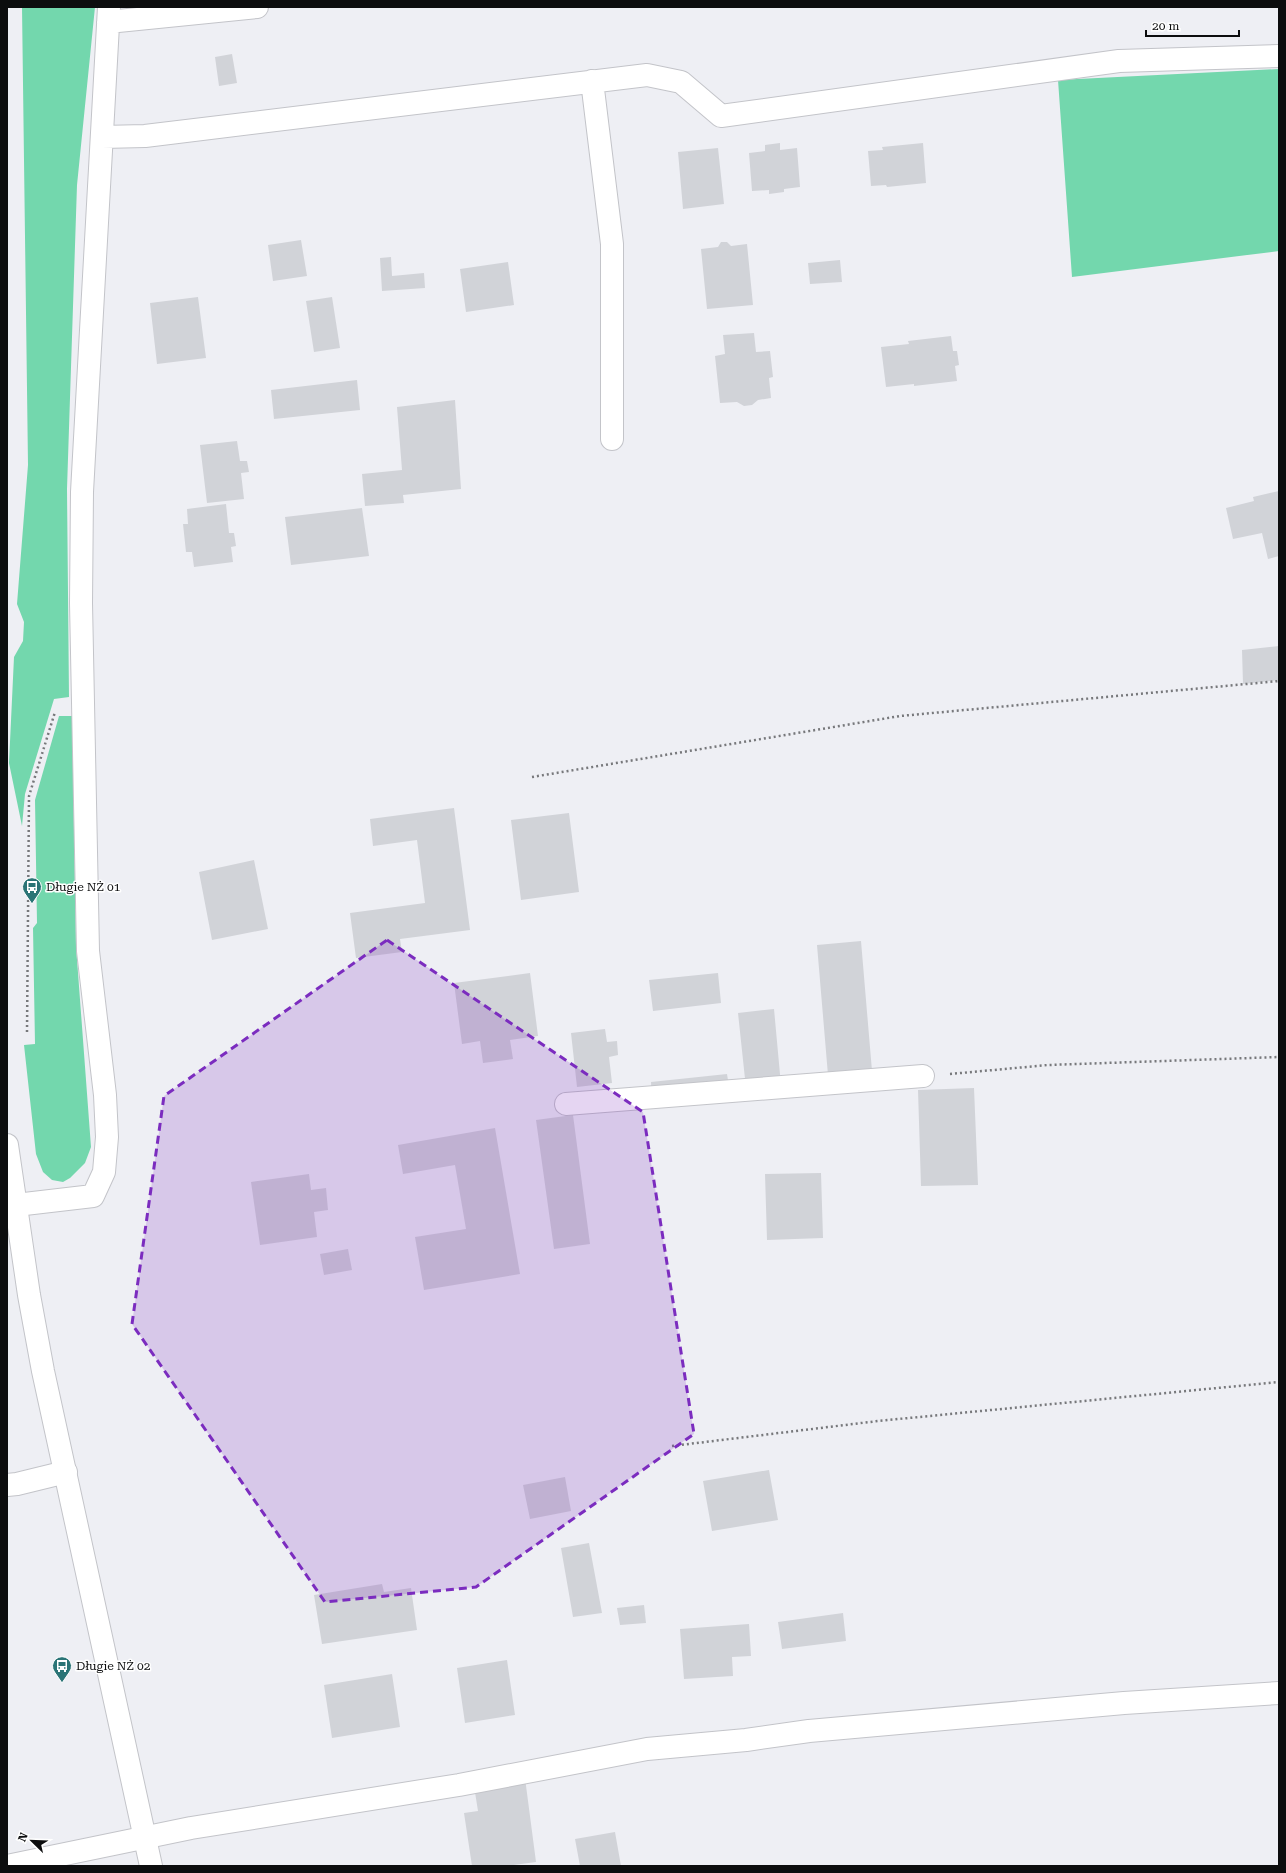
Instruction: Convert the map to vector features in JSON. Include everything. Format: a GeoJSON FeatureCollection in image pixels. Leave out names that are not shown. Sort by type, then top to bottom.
{"type":"FeatureCollection","features":[{"type":"Feature","properties":{"kind":"street"},"geometry":{"type":"LineString","coordinates":[[12,1192],[93,1196],[104,1172],[107,1137],[105,1095],[88,951],[81,603],[82,492],[108,14],[257,7]]}},
{"type":"Feature","properties":{"kind":"street"},"geometry":{"type":"LineString","coordinates":[[102,137],[145,136],[647,75],[681,82],[721,116],[1119,61],[1279,56]]}},
{"type":"Feature","properties":{"kind":"street"},"geometry":{"type":"LineString","coordinates":[[592,82],[612,244],[612,438]]}},
{"type":"Feature","properties":{"kind":"street"},"geometry":{"type":"LineString","coordinates":[[566,1104],[923,1076]]}},
{"type":"Feature","properties":{"kind":"street"},"geometry":{"type":"LineString","coordinates":[[7,1145],[12,1192],[43,1371],[151,1866]]}},
{"type":"Feature","properties":{"kind":"street"},"geometry":{"type":"LineString","coordinates":[[7,1485],[66,1472]]}},
{"type":"Feature","properties":{"kind":"street"},"geometry":{"type":"LineString","coordinates":[[7,1866],[191,1828],[459,1785],[647,1749],[746,1740],[809,1731],[1124,1703],[1279,1693]]}},
{"type":"Feature","properties":{"kind":"path"},"geometry":{"type":"LineString","coordinates":[[532,776],[900,716],[1279,681]]}},
{"type":"Feature","properties":{"kind":"path"},"geometry":{"type":"LineString","coordinates":[[26,1032],[29,796],[56,707],[84,707]]}},
{"type":"Feature","properties":{"kind":"path"},"geometry":{"type":"LineString","coordinates":[[923,1076],[1048,1066],[1279,1057]]}},
{"type":"Feature","properties":{"kind":"path"},"geometry":{"type":"LineString","coordinates":[[672,1446],[878,1421],[1279,1382]]}},
{"type":"Feature","properties":{"kind":"highlighted area"},"geometry":{"type":"Polygon","coordinates":[[[387,940],[643,1112],[694,1434],[476,1587],[325,1602],[132,1324],[164,1096],[387,940]]]}},
{"type":"Feature","properties":{"kind":"green space"},"geometry":{"type":"Polygon","coordinates":[[[22,7],[95,7],[77,185],[67,489],[69,697],[54,699],[25,794],[22,826],[9,763],[14,657],[23,641],[24,622],[17,604],[28,465],[22,7]]]}},
{"type":"Feature","properties":{"kind":"green space"},"geometry":{"type":"Polygon","coordinates":[[[1279,69],[1279,251],[1072,277],[1058,80],[1279,69]]]}},
{"type":"Feature","properties":{"kind":"green space"},"geometry":{"type":"Polygon","coordinates":[[[59,716],[72,716],[76,946],[91,1147],[85,1163],[70,1178],[63,1182],[52,1180],[43,1172],[36,1154],[24,1045],[35,1044],[33,928],[37,923],[35,800],[59,716]]]}},
{"type":"Feature","properties":{"kind":"building"},"geometry":{"type":"Polygon","coordinates":[[[232,54],[237,83],[219,86],[215,57],[232,54]]]}},
{"type":"Feature","properties":{"kind":"building"},"geometry":{"type":"Polygon","coordinates":[[[780,143],[780,150],[797,148],[800,187],[784,189],[784,192],[769,194],[769,190],[752,191],[749,153],[765,151],[765,145],[780,143]]]}},
{"type":"Feature","properties":{"kind":"building"},"geometry":{"type":"Polygon","coordinates":[[[923,143],[926,183],[887,187],[886,185],[871,186],[868,151],[883,150],[882,147],[923,143]]]}},
{"type":"Feature","properties":{"kind":"building"},"geometry":{"type":"Polygon","coordinates":[[[718,148],[724,204],[683,209],[678,152],[718,148]]]}},
{"type":"Feature","properties":{"kind":"building"},"geometry":{"type":"Polygon","coordinates":[[[301,240],[307,276],[273,281],[268,245],[301,240]]]}},
{"type":"Feature","properties":{"kind":"building"},"geometry":{"type":"Polygon","coordinates":[[[721,242],[727,242],[731,246],[747,244],[753,305],[707,309],[701,249],[718,247],[721,242]]]}},
{"type":"Feature","properties":{"kind":"building"},"geometry":{"type":"Polygon","coordinates":[[[391,257],[392,276],[424,273],[425,288],[382,291],[380,258],[391,257]]]}},
{"type":"Feature","properties":{"kind":"building"},"geometry":{"type":"Polygon","coordinates":[[[840,260],[842,282],[810,284],[808,263],[840,260]]]}},
{"type":"Feature","properties":{"kind":"building"},"geometry":{"type":"Polygon","coordinates":[[[508,262],[514,305],[466,312],[460,269],[508,262]]]}},
{"type":"Feature","properties":{"kind":"building"},"geometry":{"type":"Polygon","coordinates":[[[198,297],[206,358],[157,364],[150,303],[198,297]]]}},
{"type":"Feature","properties":{"kind":"building"},"geometry":{"type":"Polygon","coordinates":[[[332,297],[340,348],[314,352],[306,301],[332,297]]]}},
{"type":"Feature","properties":{"kind":"building"},"geometry":{"type":"Polygon","coordinates":[[[754,333],[756,352],[770,351],[773,377],[769,378],[771,398],[758,400],[752,405],[744,406],[737,402],[720,403],[715,356],[725,354],[723,335],[754,333]]]}},
{"type":"Feature","properties":{"kind":"building"},"geometry":{"type":"Polygon","coordinates":[[[951,336],[953,351],[957,351],[959,365],[955,366],[957,381],[914,386],[914,384],[886,387],[881,347],[909,344],[908,341],[951,336]]]}},
{"type":"Feature","properties":{"kind":"building"},"geometry":{"type":"Polygon","coordinates":[[[357,380],[360,410],[274,419],[271,390],[357,380]]]}},
{"type":"Feature","properties":{"kind":"building"},"geometry":{"type":"Polygon","coordinates":[[[455,400],[461,489],[403,495],[404,503],[365,506],[362,474],[402,470],[397,407],[455,400]]]}},
{"type":"Feature","properties":{"kind":"building"},"geometry":{"type":"Polygon","coordinates":[[[237,441],[240,461],[247,461],[249,472],[241,473],[244,499],[207,503],[200,445],[237,441]]]}},
{"type":"Feature","properties":{"kind":"building"},"geometry":{"type":"Polygon","coordinates":[[[1279,491],[1279,556],[1268,559],[1262,533],[1233,539],[1226,508],[1254,501],[1253,497],[1279,491]]]}},
{"type":"Feature","properties":{"kind":"building"},"geometry":{"type":"Polygon","coordinates":[[[226,504],[229,533],[234,533],[236,546],[231,547],[233,562],[194,567],[192,552],[186,552],[183,524],[188,524],[187,509],[226,504]]]}},
{"type":"Feature","properties":{"kind":"building"},"geometry":{"type":"Polygon","coordinates":[[[362,508],[369,556],[291,565],[285,517],[362,508]]]}},
{"type":"Feature","properties":{"kind":"building"},"geometry":{"type":"Polygon","coordinates":[[[1279,646],[1279,680],[1243,684],[1242,650],[1279,646]]]}},
{"type":"Feature","properties":{"kind":"building"},"geometry":{"type":"Polygon","coordinates":[[[454,808],[470,930],[400,939],[402,952],[356,958],[350,913],[425,903],[417,840],[373,846],[370,819],[454,808]]]}},
{"type":"Feature","properties":{"kind":"building"},"geometry":{"type":"Polygon","coordinates":[[[569,813],[579,892],[521,900],[511,820],[569,813]]]}},
{"type":"Feature","properties":{"kind":"building"},"geometry":{"type":"Polygon","coordinates":[[[254,860],[268,929],[212,940],[199,872],[254,860]]]}},
{"type":"Feature","properties":{"kind":"building"},"geometry":{"type":"Polygon","coordinates":[[[861,941],[872,1071],[828,1075],[817,945],[861,941]]]}},
{"type":"Feature","properties":{"kind":"building"},"geometry":{"type":"Polygon","coordinates":[[[530,973],[538,1036],[510,1040],[513,1059],[483,1063],[480,1041],[462,1044],[454,983],[530,973]]]}},
{"type":"Feature","properties":{"kind":"building"},"geometry":{"type":"Polygon","coordinates":[[[718,973],[721,1003],[653,1011],[649,980],[718,973]]]}},
{"type":"Feature","properties":{"kind":"building"},"geometry":{"type":"Polygon","coordinates":[[[774,1009],[781,1085],[746,1088],[738,1013],[774,1009]]]}},
{"type":"Feature","properties":{"kind":"building"},"geometry":{"type":"Polygon","coordinates":[[[605,1029],[607,1042],[617,1041],[618,1055],[609,1057],[612,1083],[577,1087],[571,1033],[605,1029]]]}},
{"type":"Feature","properties":{"kind":"building"},"geometry":{"type":"Polygon","coordinates":[[[727,1074],[730,1093],[652,1101],[651,1082],[727,1074]]]}},
{"type":"Feature","properties":{"kind":"building"},"geometry":{"type":"Polygon","coordinates":[[[974,1088],[978,1185],[921,1186],[918,1090],[974,1088]]]}},
{"type":"Feature","properties":{"kind":"building"},"geometry":{"type":"Polygon","coordinates":[[[573,1115],[590,1244],[554,1249],[536,1120],[573,1115]]]}},
{"type":"Feature","properties":{"kind":"building"},"geometry":{"type":"Polygon","coordinates":[[[495,1128],[520,1274],[424,1290],[415,1237],[466,1229],[455,1165],[403,1174],[398,1145],[495,1128]]]}},
{"type":"Feature","properties":{"kind":"building"},"geometry":{"type":"Polygon","coordinates":[[[821,1173],[823,1238],[767,1240],[765,1174],[821,1173]]]}},
{"type":"Feature","properties":{"kind":"building"},"geometry":{"type":"Polygon","coordinates":[[[309,1174],[311,1190],[326,1188],[328,1210],[314,1212],[317,1237],[260,1245],[251,1182],[309,1174]]]}},
{"type":"Feature","properties":{"kind":"building"},"geometry":{"type":"Polygon","coordinates":[[[348,1249],[352,1270],[324,1275],[320,1254],[348,1249]]]}},
{"type":"Feature","properties":{"kind":"building"},"geometry":{"type":"Polygon","coordinates":[[[769,1470],[778,1520],[712,1531],[703,1481],[769,1470]]]}},
{"type":"Feature","properties":{"kind":"building"},"geometry":{"type":"Polygon","coordinates":[[[565,1477],[571,1511],[530,1519],[523,1485],[565,1477]]]}},
{"type":"Feature","properties":{"kind":"building"},"geometry":{"type":"Polygon","coordinates":[[[589,1543],[602,1613],[573,1617],[561,1548],[589,1543]]]}},
{"type":"Feature","properties":{"kind":"building"},"geometry":{"type":"Polygon","coordinates":[[[382,1584],[384,1592],[411,1588],[417,1630],[322,1644],[314,1595],[382,1584]]]}},
{"type":"Feature","properties":{"kind":"building"},"geometry":{"type":"Polygon","coordinates":[[[644,1605],[646,1623],[620,1625],[617,1608],[644,1605]]]}},
{"type":"Feature","properties":{"kind":"building"},"geometry":{"type":"Polygon","coordinates":[[[843,1613],[846,1641],[782,1649],[778,1622],[843,1613]]]}},
{"type":"Feature","properties":{"kind":"building"},"geometry":{"type":"Polygon","coordinates":[[[749,1624],[751,1656],[732,1657],[733,1676],[684,1679],[680,1629],[749,1624]]]}},
{"type":"Feature","properties":{"kind":"building"},"geometry":{"type":"Polygon","coordinates":[[[507,1660],[515,1715],[465,1723],[457,1668],[507,1660]]]}},
{"type":"Feature","properties":{"kind":"building"},"geometry":{"type":"Polygon","coordinates":[[[392,1674],[400,1727],[332,1738],[324,1685],[392,1674]]]}},
{"type":"Feature","properties":{"kind":"building"},"geometry":{"type":"Polygon","coordinates":[[[525,1778],[536,1862],[507,1866],[472,1866],[464,1813],[478,1811],[474,1786],[525,1778]]]}},
{"type":"Feature","properties":{"kind":"building"},"geometry":{"type":"Polygon","coordinates":[[[615,1832],[621,1866],[580,1866],[575,1839],[615,1832]]]}},
{"type":"Feature","properties":{"kind":"place","name":"Długie NŻ 01"},"geometry":{"type":"Point","coordinates":[32,904]}},
{"type":"Feature","properties":{"kind":"place","name":"Długie NŻ 02"},"geometry":{"type":"Point","coordinates":[62,1683]}}]}
